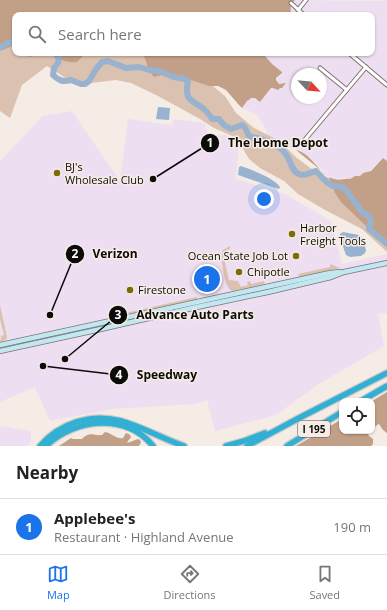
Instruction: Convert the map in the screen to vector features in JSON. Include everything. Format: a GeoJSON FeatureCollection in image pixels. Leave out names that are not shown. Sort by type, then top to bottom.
{"type":"FeatureCollection","features":[{"type":"Feature","properties":{"kind":"highway","name":"I 195"},"geometry":{"type":"LineString","coordinates":[[247,446],[387,373]]}},
{"type":"Feature","properties":{"kind":"highway"},"geometry":{"type":"LineString","coordinates":[[366,398],[387,386]]}},
{"type":"Feature","properties":{"kind":"highway","name":"I 195"},"geometry":{"type":"LineString","coordinates":[[286,446],[339,414]]}},
{"type":"Feature","properties":{"kind":"highway"},"geometry":{"type":"LineString","coordinates":[[40,446],[51,435],[67,426],[85,420],[102,418],[123,421],[184,446]]}},
{"type":"Feature","properties":{"kind":"highway"},"geometry":{"type":"LineString","coordinates":[[46,446],[61,434],[73,428],[86,424],[98,423],[114,424],[130,429],[144,437],[153,446]]}},
{"type":"Feature","properties":{"kind":"highway"},"geometry":{"type":"LineString","coordinates":[[226,446],[287,424]]}},
{"type":"Feature","properties":{"kind":"main road"},"geometry":{"type":"LineString","coordinates":[[0,351],[268,292],[331,277],[344,272],[387,263]]}},
{"type":"Feature","properties":{"kind":"main road"},"geometry":{"type":"LineString","coordinates":[[0,345],[330,272],[344,272]]}},
{"type":"Feature","properties":{"kind":"street"},"geometry":{"type":"LineString","coordinates":[[298,10],[306,0]]}},
{"type":"Feature","properties":{"kind":"street"},"geometry":{"type":"LineString","coordinates":[[291,3],[300,12]]}},
{"type":"Feature","properties":{"kind":"street"},"geometry":{"type":"LineString","coordinates":[[353,56],[387,85]]}},
{"type":"Feature","properties":{"kind":"street"},"geometry":{"type":"LineString","coordinates":[[303,142],[366,67]]}},
{"type":"Feature","properties":{"kind":"street"},"geometry":{"type":"LineString","coordinates":[[327,74],[347,90]]}},
{"type":"Feature","properties":{"kind":"shaded area"},"geometry":{"type":"Polygon","coordinates":[[[0,0],[295,0],[291,6],[291,12],[12,12],[12,46],[0,51],[0,0]]]}},
{"type":"Feature","properties":{"kind":"shaded area"},"geometry":{"type":"Polygon","coordinates":[[[295,0],[387,0],[387,161],[382,158],[370,171],[363,173],[360,176],[350,179],[334,179],[300,150],[287,146],[275,147],[256,114],[242,108],[251,98],[255,98],[260,102],[271,88],[279,88],[285,83],[279,84],[276,80],[282,72],[265,56],[375,56],[375,12],[291,12],[290,8],[295,0]]]}},
{"type":"Feature","properties":{"kind":"shaded area"},"geometry":{"type":"Polygon","coordinates":[[[12,33],[12,56],[180,56],[203,78],[225,96],[236,113],[254,128],[278,140],[297,158],[313,170],[323,176],[337,180],[387,228],[387,251],[362,229],[298,194],[284,181],[260,168],[249,159],[239,139],[214,128],[158,96],[131,83],[116,80],[91,83],[67,79],[47,66],[22,85],[10,118],[0,111],[0,37],[12,33]]]}},
{"type":"Feature","properties":{"kind":"shaded area"},"geometry":{"type":"Polygon","coordinates":[[[57,56],[83,56],[77,62],[67,62],[57,56]]]}},
{"type":"Feature","properties":{"kind":"shaded area"},"geometry":{"type":"Polygon","coordinates":[[[144,56],[265,56],[282,72],[276,78],[279,84],[286,83],[278,90],[271,88],[260,102],[255,98],[251,98],[242,108],[226,90],[218,86],[209,86],[180,75],[162,75],[154,77],[144,56]]]}},
{"type":"Feature","properties":{"kind":"shaded area"},"geometry":{"type":"Polygon","coordinates":[[[72,111],[120,181],[128,119],[172,125],[173,119],[205,123],[205,127],[210,134],[233,136],[239,143],[236,179],[285,194],[331,221],[342,264],[387,254],[387,313],[378,314],[384,346],[317,385],[276,415],[215,431],[207,400],[195,404],[113,409],[50,421],[35,387],[0,402],[0,161],[43,116],[72,111]]]}},
{"type":"Feature","properties":{"kind":"shaded area"},"geometry":{"type":"Polygon","coordinates":[[[296,150],[307,155],[322,171],[296,150]]]}},
{"type":"Feature","properties":{"kind":"shaded area"},"geometry":{"type":"Polygon","coordinates":[[[383,158],[387,161],[387,243],[376,237],[341,202],[335,193],[328,176],[336,180],[350,179],[371,171],[383,158]]]}},
{"type":"Feature","properties":{"kind":"shaded area"},"geometry":{"type":"Polygon","coordinates":[[[230,246],[230,249],[226,250],[227,253],[223,254],[229,280],[238,281],[241,287],[248,285],[247,282],[250,281],[251,284],[264,281],[265,284],[233,291],[230,289],[225,280],[222,253],[223,250],[230,246]]]}},
{"type":"Feature","properties":{"kind":"shaded area"},"geometry":{"type":"Polygon","coordinates":[[[330,264],[340,268],[299,277],[298,274],[330,267],[330,264]]]}},
{"type":"Feature","properties":{"kind":"shaded area"},"geometry":{"type":"Polygon","coordinates":[[[197,297],[197,299],[116,317],[116,315],[197,297]]]}},
{"type":"Feature","properties":{"kind":"shaded area"},"geometry":{"type":"Polygon","coordinates":[[[0,305],[7,337],[6,340],[0,342],[1,336],[4,335],[0,319],[0,305]]]}},
{"type":"Feature","properties":{"kind":"shaded area"},"geometry":{"type":"Polygon","coordinates":[[[387,392],[387,433],[379,424],[375,427],[375,399],[387,392]]]}},
{"type":"Feature","properties":{"kind":"shaded area"},"geometry":{"type":"Polygon","coordinates":[[[339,421],[339,434],[369,434],[368,435],[373,439],[373,444],[371,446],[296,446],[339,421]]]}},
{"type":"Feature","properties":{"kind":"shaded area"},"geometry":{"type":"Polygon","coordinates":[[[0,426],[31,431],[31,442],[27,446],[0,446],[0,426]]]}},
{"type":"Feature","properties":{"kind":"shaded area"},"geometry":{"type":"Polygon","coordinates":[[[105,432],[121,438],[123,438],[126,433],[129,434],[131,437],[127,443],[138,439],[141,442],[139,446],[59,446],[71,438],[82,439],[87,435],[102,435],[105,432]]]}},
{"type":"Feature","properties":{"kind":"water"},"geometry":{"type":"Polygon","coordinates":[[[158,107],[170,108],[169,120],[156,119],[158,107]]]}},
{"type":"Feature","properties":{"kind":"water"},"geometry":{"type":"Polygon","coordinates":[[[241,166],[273,180],[280,187],[279,189],[238,175],[239,167],[241,166]]]}},
{"type":"Feature","properties":{"kind":"water"},"geometry":{"type":"Polygon","coordinates":[[[343,232],[359,235],[363,239],[366,250],[365,253],[361,256],[350,257],[346,255],[340,234],[343,232]]]}},
{"type":"Feature","properties":{"kind":"waterway"},"geometry":{"type":"LineString","coordinates":[[0,47],[3,47],[7,43],[12,42]]}},
{"type":"Feature","properties":{"kind":"waterway"},"geometry":{"type":"LineString","coordinates":[[57,56],[59,59],[54,68],[53,75],[57,79],[66,81],[71,80],[81,84],[85,84],[89,81],[102,62],[108,61],[126,68],[139,67],[185,79],[188,81],[187,92],[190,99],[204,109],[212,119],[219,119],[224,125],[231,129],[242,125],[244,126],[249,136],[269,141],[280,148],[287,156],[293,169],[297,173],[304,175],[316,171],[329,184],[342,187],[346,190],[363,213],[369,216],[371,223],[369,229],[387,244]]}},
{"type":"Feature","properties":{"kind":"place","name":"BJ's Wholesale Club"},"geometry":{"type":"Point","coordinates":[57,173]}},
{"type":"Feature","properties":{"kind":"place","name":"The Home Depot"},"geometry":{"type":"Point","coordinates":[153,179]}},
{"type":"Feature","properties":{"kind":"place","name":"Harbor Freight Tools"},"geometry":{"type":"Point","coordinates":[292,234]}},
{"type":"Feature","properties":{"kind":"place","name":"Ocean State Job Lot"},"geometry":{"type":"Point","coordinates":[296,256]}},
{"type":"Feature","properties":{"kind":"place","name":"Chipotle"},"geometry":{"type":"Point","coordinates":[239,272]}},
{"type":"Feature","properties":{"kind":"place","name":"Applebee's"},"geometry":{"type":"Point","coordinates":[207,279]}},
{"type":"Feature","properties":{"kind":"place","name":"Firestone"},"geometry":{"type":"Point","coordinates":[130,290]}},
{"type":"Feature","properties":{"kind":"place","name":"Verizon"},"geometry":{"type":"Point","coordinates":[50,315]}},
{"type":"Feature","properties":{"kind":"place","name":"Advance Auto Parts"},"geometry":{"type":"Point","coordinates":[65,359]}},
{"type":"Feature","properties":{"kind":"place","name":"Speedway"},"geometry":{"type":"Point","coordinates":[43,366]}}]}
